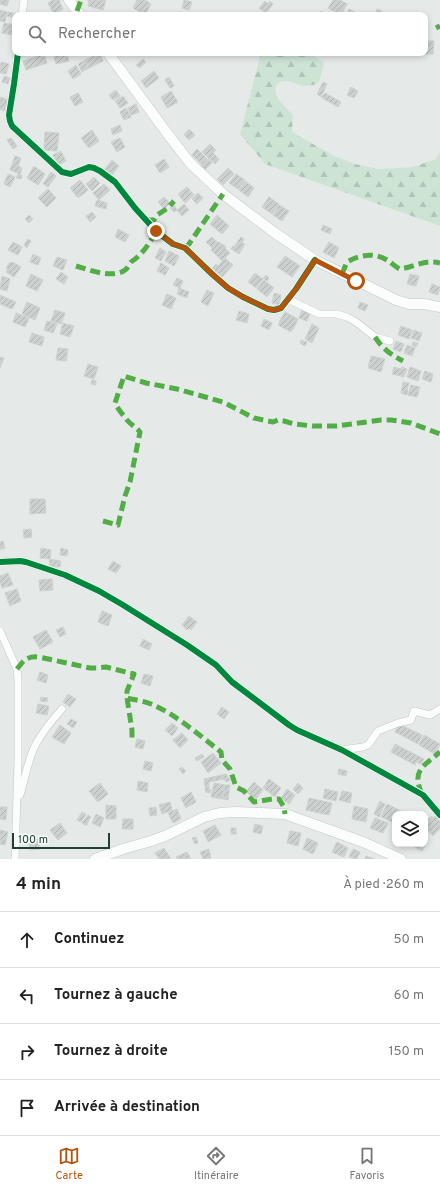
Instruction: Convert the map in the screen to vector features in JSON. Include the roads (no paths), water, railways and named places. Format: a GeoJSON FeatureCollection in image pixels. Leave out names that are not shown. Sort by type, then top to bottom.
{"type":"FeatureCollection","features":[{"type":"Feature","properties":{"kind":"street"},"geometry":{"type":"LineString","coordinates":[[22,12],[24,0]]}},
{"type":"Feature","properties":{"kind":"street"},"geometry":{"type":"LineString","coordinates":[[69,0],[78,12]]}},
{"type":"Feature","properties":{"kind":"street"},"geometry":{"type":"LineString","coordinates":[[18,56],[9,115],[12,126],[62,172],[71,174],[88,167],[94,168],[115,182],[135,208],[156,231],[173,244],[185,248],[228,288],[268,309],[274,310],[281,308],[296,289],[315,260]]}},
{"type":"Feature","properties":{"kind":"street"},"geometry":{"type":"LineString","coordinates":[[110,56],[190,163],[223,194],[251,216],[315,260],[396,300],[409,304],[424,304],[440,307]]}},
{"type":"Feature","properties":{"kind":"street"},"geometry":{"type":"LineString","coordinates":[[288,299],[319,314],[336,314],[347,317],[375,337],[390,341]]}},
{"type":"Feature","properties":{"kind":"street"},"geometry":{"type":"LineString","coordinates":[[0,562],[26,562],[65,576],[105,595],[216,665],[232,682],[289,725],[342,750],[423,795],[440,815]]}},
{"type":"Feature","properties":{"kind":"street"},"geometry":{"type":"LineString","coordinates":[[0,631],[17,669],[18,729],[15,859]]}},
{"type":"Feature","properties":{"kind":"street"},"geometry":{"type":"LineString","coordinates":[[17,804],[35,744],[48,725],[62,709]]}},
{"type":"Feature","properties":{"kind":"street"},"geometry":{"type":"LineString","coordinates":[[342,750],[368,745],[378,731],[398,723],[411,720],[414,711],[430,715],[440,709]]}},
{"type":"Feature","properties":{"kind":"street"},"geometry":{"type":"LineString","coordinates":[[95,859],[165,836],[204,817],[220,813],[235,812],[286,814],[363,842],[401,859]]}}]}
